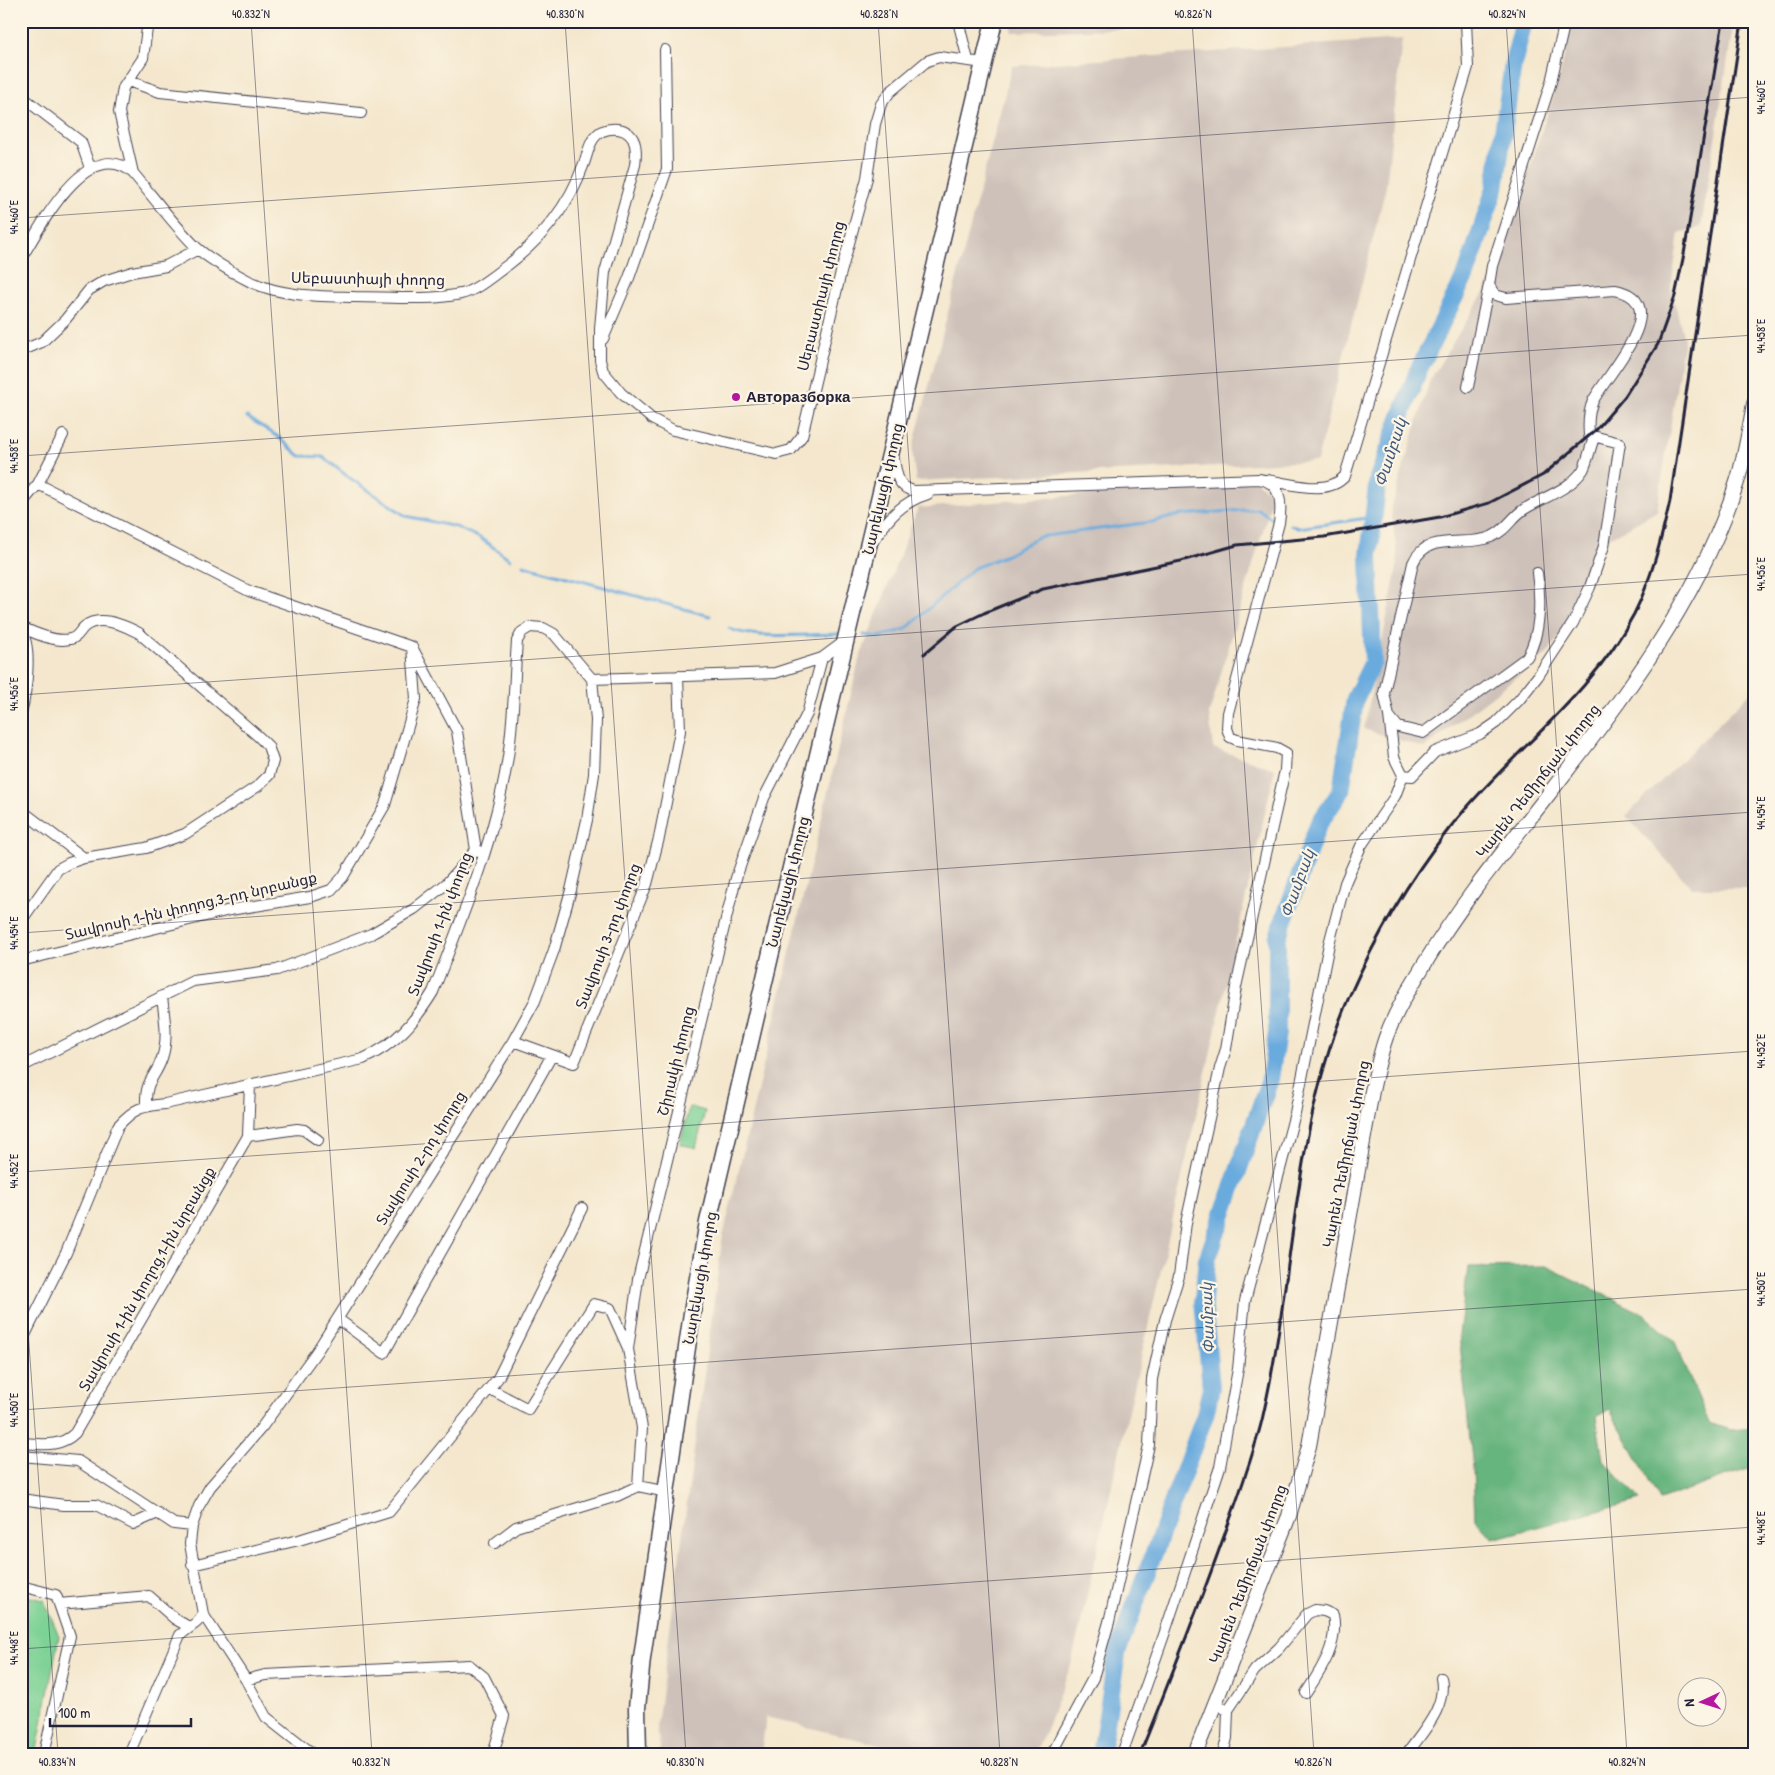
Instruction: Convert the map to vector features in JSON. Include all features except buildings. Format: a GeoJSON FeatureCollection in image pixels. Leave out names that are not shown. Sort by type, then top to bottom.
{"type":"FeatureCollection","features":[{"type":"Feature","properties":{"kind":"highway","name":"Նարեկացի փողոց"},"geometry":{"type":"LineString","coordinates":[[638,1754],[637,1708],[642,1658],[693,1306],[708,1222],[994,21]]}},
{"type":"Feature","properties":{"kind":"main road","name":"Կարեն Դեմիրճյան փողոց"},"geometry":{"type":"LineString","coordinates":[[1195,1754],[1289,1516],[1300,1481],[1310,1436],[1372,1091],[1386,1037],[1404,998],[1437,943],[1477,885],[1614,709],[1638,675],[1681,605],[1712,546],[1732,497],[1747,445],[1754,404]]}},
{"type":"Feature","properties":{"kind":"street"},"geometry":{"type":"LineString","coordinates":[[132,174],[120,112],[123,88],[143,58],[148,21]]}},
{"type":"Feature","properties":{"kind":"street"},"geometry":{"type":"LineString","coordinates":[[958,21],[968,60]]}},
{"type":"Feature","properties":{"kind":"street"},"geometry":{"type":"LineString","coordinates":[[892,449],[897,478],[901,486],[914,492],[1264,479],[1320,488],[1339,484],[1345,476],[1468,67],[1466,21]]}},
{"type":"Feature","properties":{"kind":"street"},"geometry":{"type":"LineString","coordinates":[[1468,387],[1494,258],[1551,82],[1565,21]]}},
{"type":"Feature","properties":{"kind":"street"},"geometry":{"type":"LineString","coordinates":[[600,345],[630,278],[667,169],[665,50]]}},
{"type":"Feature","properties":{"kind":"street","name":"Սեբաստիայի փողոց"},"geometry":{"type":"LineString","coordinates":[[90,168],[102,162],[113,162],[125,166],[198,250],[252,282],[280,292],[315,296],[438,296],[462,293],[481,285],[535,242],[552,223],[568,198],[579,178],[594,138],[599,133],[614,128],[629,134],[636,152],[633,172],[605,272],[600,345],[600,360],[604,371],[610,381],[627,399],[652,419],[673,430],[776,454],[791,450],[802,436],[840,276],[867,178],[875,124],[881,104],[890,92],[927,61],[939,57],[984,64]]}},
{"type":"Feature","properties":{"kind":"street"},"geometry":{"type":"LineString","coordinates":[[128,81],[160,92],[361,112]]}},
{"type":"Feature","properties":{"kind":"street"},"geometry":{"type":"LineString","coordinates":[[21,96],[81,142],[90,168],[50,212],[21,259]]}},
{"type":"Feature","properties":{"kind":"street"},"geometry":{"type":"LineString","coordinates":[[21,351],[42,342],[65,320],[89,290],[96,285],[132,272],[166,266],[198,250]]}},
{"type":"Feature","properties":{"kind":"street"},"geometry":{"type":"LineString","coordinates":[[1403,775],[1412,776],[1435,752],[1480,734],[1496,723],[1519,700],[1538,676],[1573,623],[1590,587],[1604,546],[1620,443],[1594,438],[1589,435],[1591,408],[1638,331],[1640,315],[1636,300],[1623,292],[1615,290],[1506,298],[1495,295],[1489,285]]}},
{"type":"Feature","properties":{"kind":"street"},"geometry":{"type":"LineString","coordinates":[[21,504],[38,484],[63,435]]}},
{"type":"Feature","properties":{"kind":"street"},"geometry":{"type":"LineString","coordinates":[[1122,1754],[1220,1467],[1238,1369],[1246,1301],[1295,1113],[1329,944],[1345,883],[1361,846],[1395,796],[1403,775],[1394,757],[1384,693],[1413,563],[1417,553],[1432,544],[1483,540],[1506,529],[1521,512],[1555,492],[1582,472],[1594,438]]}},
{"type":"Feature","properties":{"kind":"street"},"geometry":{"type":"LineString","coordinates":[[1052,1754],[1097,1668],[1131,1532],[1149,1445],[1152,1379],[1165,1320],[1179,1276],[1186,1223],[1220,1068],[1226,1049],[1236,987],[1285,770],[1286,753],[1277,748],[1236,740],[1230,737],[1227,728],[1228,713],[1279,523],[1282,505],[1276,489],[1264,479]]}},
{"type":"Feature","properties":{"kind":"street"},"geometry":{"type":"LineString","coordinates":[[21,1067],[193,981],[277,970],[371,934],[414,910],[446,884],[479,852],[457,731],[412,647],[249,591],[38,484]]}},
{"type":"Feature","properties":{"kind":"street"},"geometry":{"type":"LineString","coordinates":[[869,549],[887,520],[901,507],[936,491]]}},
{"type":"Feature","properties":{"kind":"street"},"geometry":{"type":"LineString","coordinates":[[1389,716],[1398,727],[1423,733],[1527,657],[1533,647],[1538,616],[1540,590],[1537,573]]}},
{"type":"Feature","properties":{"kind":"street"},"geometry":{"type":"LineString","coordinates":[[21,628],[69,640],[77,636],[85,626],[96,622],[123,625],[139,633],[259,737],[268,746],[273,761],[269,775],[258,786],[185,834],[146,848],[84,858],[58,870],[21,921]]}},
{"type":"Feature","properties":{"kind":"street","name":"Տավրոսի 1-ին փողոց"},"geometry":{"type":"LineString","coordinates":[[21,1347],[26,1333],[66,1253],[118,1126],[131,1111],[146,1105],[165,1104],[363,1059],[383,1050],[402,1035],[419,1014],[433,992],[479,852],[492,830],[507,764],[514,717],[517,641],[522,632],[530,627],[543,628],[554,634],[592,679]]}},
{"type":"Feature","properties":{"kind":"street"},"geometry":{"type":"LineString","coordinates":[[21,628],[27,644],[26,696],[21,714]]}},
{"type":"Feature","properties":{"kind":"street"},"geometry":{"type":"LineString","coordinates":[[592,679],[775,673],[822,658],[847,640]]}},
{"type":"Feature","properties":{"kind":"street","name":"Տավրոսի 1-ին փողոց,3-րդ նրբանցք"},"geometry":{"type":"LineString","coordinates":[[21,961],[230,910],[310,897],[331,890],[343,877],[384,805],[416,699],[412,647]]}},
{"type":"Feature","properties":{"kind":"street","name":"Շիրակի փողոց"},"geometry":{"type":"LineString","coordinates":[[638,1486],[642,1428],[628,1349],[638,1279],[736,878],[764,798],[808,714],[822,658]]}},
{"type":"Feature","properties":{"kind":"street","name":"Տավրոսի 3-րդ փողոց"},"geometry":{"type":"LineString","coordinates":[[513,1041],[574,1063],[647,884],[659,838],[680,731],[678,676]]}},
{"type":"Feature","properties":{"kind":"street","name":"Տավրոսի 2-րդ փողոց"},"geometry":{"type":"LineString","coordinates":[[203,1614],[192,1565],[190,1544],[192,1526],[199,1506],[210,1488],[271,1414],[338,1320],[513,1041],[535,1001],[554,950],[588,820],[594,774],[596,720],[592,679]]}},
{"type":"Feature","properties":{"kind":"street"},"geometry":{"type":"LineString","coordinates":[[21,810],[84,858]]}},
{"type":"Feature","properties":{"kind":"street"},"geometry":{"type":"LineString","coordinates":[[146,1105],[146,1090],[162,1059],[166,1037],[162,996]]}},
{"type":"Feature","properties":{"kind":"street"},"geometry":{"type":"LineString","coordinates":[[338,1320],[384,1353],[552,1054]]}},
{"type":"Feature","properties":{"kind":"street","name":"Տավրոսի 1-ին փողոց,1-ին նրբանցք"},"geometry":{"type":"LineString","coordinates":[[21,1443],[52,1445],[68,1440],[75,1433],[248,1136],[250,1084]]}},
{"type":"Feature","properties":{"kind":"street"},"geometry":{"type":"LineString","coordinates":[[248,1136],[297,1129],[304,1130],[318,1140]]}},
{"type":"Feature","properties":{"kind":"street"},"geometry":{"type":"LineString","coordinates":[[192,1565],[299,1540],[389,1512],[498,1378],[582,1208]]}},
{"type":"Feature","properties":{"kind":"street"},"geometry":{"type":"LineString","coordinates":[[490,1389],[528,1409],[594,1304],[610,1308],[628,1349]]}},
{"type":"Feature","properties":{"kind":"street"},"geometry":{"type":"LineString","coordinates":[[21,1456],[78,1461],[174,1524],[192,1526]]}},
{"type":"Feature","properties":{"kind":"street"},"geometry":{"type":"LineString","coordinates":[[494,1544],[516,1527],[617,1496],[638,1486],[667,1492]]}},
{"type":"Feature","properties":{"kind":"street"},"geometry":{"type":"LineString","coordinates":[[21,1499],[64,1505],[96,1505],[133,1524],[158,1513]]}},
{"type":"Feature","properties":{"kind":"street"},"geometry":{"type":"LineString","coordinates":[[21,1586],[56,1595],[70,1636],[44,1754]]}},
{"type":"Feature","properties":{"kind":"street"},"geometry":{"type":"LineString","coordinates":[[59,1604],[149,1596],[175,1619],[189,1627]]}},
{"type":"Feature","properties":{"kind":"street"},"geometry":{"type":"LineString","coordinates":[[1223,1754],[1227,1738],[1228,1710],[1255,1670],[1279,1648],[1307,1614],[1315,1610],[1324,1611],[1333,1615],[1335,1625],[1332,1641],[1324,1666],[1306,1693]]}},
{"type":"Feature","properties":{"kind":"street"},"geometry":{"type":"LineString","coordinates":[[129,1754],[180,1635],[197,1622],[203,1614],[246,1680],[266,1717],[314,1754]]}},
{"type":"Feature","properties":{"kind":"street"},"geometry":{"type":"LineString","coordinates":[[246,1680],[265,1675],[469,1665],[484,1677],[504,1716],[493,1754]]}},
{"type":"Feature","properties":{"kind":"street"},"geometry":{"type":"LineString","coordinates":[[1407,1754],[1441,1704],[1444,1690],[1441,1678]]}},
{"type":"Feature","properties":{"kind":"street"},"geometry":{"type":"LineString","coordinates":[[1215,1705],[1228,1710]]}},
{"type":"Feature","properties":{"kind":"shaded area"},"geometry":{"type":"Polygon","coordinates":[[[1014,21],[1402,21],[1011,32],[1014,21]]]}},
{"type":"Feature","properties":{"kind":"shaded area"},"geometry":{"type":"Polygon","coordinates":[[[1572,21],[1734,21],[1701,227],[1679,233],[1671,288],[1684,339],[1657,511],[1597,545],[1585,584],[1571,618],[1548,653],[1424,748],[1364,729],[1398,563],[1391,509],[1430,380],[1493,278],[1560,76],[1572,21]]]}},
{"type":"Feature","properties":{"kind":"shaded area"},"geometry":{"type":"Polygon","coordinates":[[[1402,39],[1386,187],[1317,461],[916,481],[912,451],[1012,66],[1402,39]]]}},
{"type":"Feature","properties":{"kind":"shaded area"},"geometry":{"type":"Polygon","coordinates":[[[1256,481],[1273,496],[1209,714],[1213,748],[1275,769],[1071,1665],[1043,1737],[1033,1754],[917,1754],[766,1717],[761,1754],[661,1754],[657,1726],[722,1241],[859,660],[918,508],[1256,481]]]}},
{"type":"Feature","properties":{"kind":"shaded area"},"geometry":{"type":"Polygon","coordinates":[[[1754,689],[1754,888],[1692,888],[1626,816],[1754,689]]]}},
{"type":"Feature","properties":{"kind":"green space"},"geometry":{"type":"Polygon","coordinates":[[[689,1107],[705,1111],[696,1148],[680,1144],[689,1107]]]}},
{"type":"Feature","properties":{"kind":"green space"},"geometry":{"type":"Polygon","coordinates":[[[1546,1266],[1644,1314],[1675,1342],[1709,1423],[1730,1430],[1754,1428],[1754,1466],[1660,1500],[1610,1410],[1596,1417],[1603,1460],[1640,1500],[1493,1539],[1475,1520],[1473,1468],[1459,1334],[1468,1267],[1546,1266]]]}},
{"type":"Feature","properties":{"kind":"green space"},"geometry":{"type":"Polygon","coordinates":[[[21,1595],[44,1600],[59,1636],[36,1754],[21,1754],[21,1595]]]}},
{"type":"Feature","properties":{"kind":"waterway","name":"Փամբակ"},"geometry":{"type":"LineString","coordinates":[[1101,1754],[1117,1653],[1205,1415],[1211,1388],[1203,1300],[1207,1260],[1270,1079],[1277,1033],[1277,939],[1318,825],[1341,791],[1355,699],[1373,662],[1369,556],[1378,478],[1418,371],[1467,272],[1495,188],[1513,64],[1524,21]]}},
{"type":"Feature","properties":{"kind":"waterway"},"geometry":{"type":"LineString","coordinates":[[247,417],[277,436],[300,456],[323,457],[347,476],[406,516],[456,527],[480,538],[510,559]]}},
{"type":"Feature","properties":{"kind":"waterway"},"geometry":{"type":"LineString","coordinates":[[864,635],[879,637],[906,629],[974,568],[1009,554],[1038,537],[1152,522],[1180,515],[1258,509],[1273,519]]}},
{"type":"Feature","properties":{"kind":"waterway"},"geometry":{"type":"LineString","coordinates":[[1291,525],[1298,528],[1374,517]]}},
{"type":"Feature","properties":{"kind":"waterway"},"geometry":{"type":"LineString","coordinates":[[523,565],[710,616]]}},
{"type":"Feature","properties":{"kind":"waterway"},"geometry":{"type":"LineString","coordinates":[[729,628],[738,632],[766,635],[841,634]]}},
{"type":"Feature","properties":{"kind":"railway"},"geometry":{"type":"LineString","coordinates":[[924,654],[957,626],[1043,589],[1181,561],[1237,545],[1324,537],[1440,517],[1489,503],[1543,475],[1597,429],[1625,396],[1658,344],[1675,296],[1684,254],[1723,21]]}},
{"type":"Feature","properties":{"kind":"railway"},"geometry":{"type":"LineString","coordinates":[[1140,1754],[1213,1566],[1258,1435],[1273,1367],[1296,1206],[1316,1100],[1330,1048],[1349,997],[1393,910],[1433,849],[1471,803],[1571,700],[1594,673],[1616,645],[1634,614],[1651,573],[1670,501],[1742,21]]}},
{"type":"Feature","properties":{"kind":"place","name":"Авторазборка"},"geometry":{"type":"Point","coordinates":[736,397]}}]}
